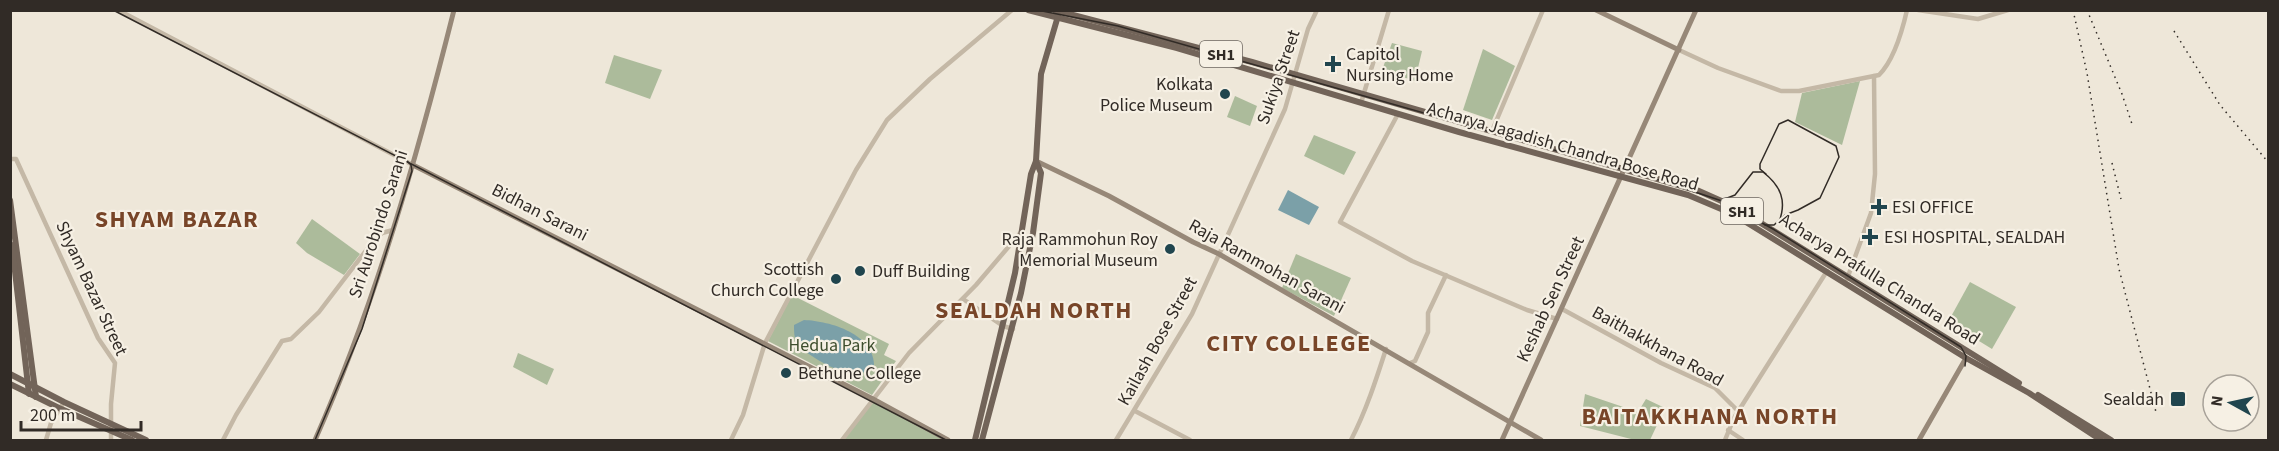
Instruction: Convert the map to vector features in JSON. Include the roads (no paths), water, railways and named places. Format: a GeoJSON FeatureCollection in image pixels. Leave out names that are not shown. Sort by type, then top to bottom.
{"type":"FeatureCollection","features":[{"type":"Feature","properties":{"kind":"main road","name":"Sri Aurobindo Sarani"},"geometry":{"type":"LineString","coordinates":[[315,441],[349,361],[393,230],[413,165],[454,10]]}},
{"type":"Feature","properties":{"kind":"main road","name":"SH1"},"geometry":{"type":"LineString","coordinates":[[1029,10],[1067,15]]}},
{"type":"Feature","properties":{"kind":"main road","name":"SH1"},"geometry":{"type":"LineString","coordinates":[[1054,10],[1295,79],[1364,95]]}},
{"type":"Feature","properties":{"kind":"main road"},"geometry":{"type":"LineString","coordinates":[[1596,10],[1679,50]]}},
{"type":"Feature","properties":{"kind":"main road","name":"Keshab Sen Street"},"geometry":{"type":"LineString","coordinates":[[1502,441],[1696,10]]}},
{"type":"Feature","properties":{"kind":"main road"},"geometry":{"type":"LineString","coordinates":[[975,441],[1003,326],[1023,229],[1031,174],[1036,161],[1041,74],[1067,15]]}},
{"type":"Feature","properties":{"kind":"main road","name":"Acharya Jagadish Chandra Bose Road"},"geometry":{"type":"LineString","coordinates":[[1295,79],[1329,94],[1688,195],[1732,214],[1827,271],[1847,279],[1966,358],[2031,392]]}},
{"type":"Feature","properties":{"kind":"main road","name":"Acharya Prafulla Chandra Road"},"geometry":{"type":"LineString","coordinates":[[1364,95],[1699,191],[1732,204],[1847,279],[2031,392]]}},
{"type":"Feature","properties":{"kind":"main road"},"geometry":{"type":"LineString","coordinates":[[982,441],[1013,329],[1028,264],[1041,173],[1036,161]]}},
{"type":"Feature","properties":{"kind":"main road","name":"Raja Rammohan Sarani"},"geometry":{"type":"LineString","coordinates":[[1036,161],[1109,196],[1219,254],[1542,441]]}},
{"type":"Feature","properties":{"kind":"main road","name":"Bidhan Sarani"},"geometry":{"type":"LineString","coordinates":[[413,165],[765,343],[948,441]]}},
{"type":"Feature","properties":{"kind":"main road"},"geometry":{"type":"LineString","coordinates":[[10,200],[31,385]]}},
{"type":"Feature","properties":{"kind":"main road"},"geometry":{"type":"LineString","coordinates":[[10,234],[33,395]]}},
{"type":"Feature","properties":{"kind":"main road"},"geometry":{"type":"LineString","coordinates":[[1919,441],[1966,358]]}},
{"type":"Feature","properties":{"kind":"main road"},"geometry":{"type":"LineString","coordinates":[[10,374],[110,426],[132,441]]}},
{"type":"Feature","properties":{"kind":"main road"},"geometry":{"type":"LineString","coordinates":[[10,384],[59,408],[146,441]]}},
{"type":"Feature","properties":{"kind":"main road","name":"SH1"},"geometry":{"type":"LineString","coordinates":[[2031,392],[2111,441]]}},
{"type":"Feature","properties":{"kind":"main road"},"geometry":{"type":"LineString","coordinates":[[2051,406],[2102,441]]}},
{"type":"Feature","properties":{"kind":"street","name":"Bidhan Sarani"},"geometry":{"type":"LineString","coordinates":[[118,10],[413,165]]}},
{"type":"Feature","properties":{"kind":"street"},"geometry":{"type":"LineString","coordinates":[[731,441],[742,415],[765,343],[856,170],[887,120],[930,79],[1012,10]]}},
{"type":"Feature","properties":{"kind":"street","name":"Sukiya Street"},"geometry":{"type":"LineString","coordinates":[[1219,254],[1285,109],[1308,29],[1317,10]]}},
{"type":"Feature","properties":{"kind":"street"},"geometry":{"type":"LineString","coordinates":[[1361,103],[1389,10]]}},
{"type":"Feature","properties":{"kind":"street"},"geometry":{"type":"LineString","coordinates":[[1492,131],[1543,10]]}},
{"type":"Feature","properties":{"kind":"street"},"geometry":{"type":"LineString","coordinates":[[1679,50],[1718,68],[1781,91],[1799,91],[1879,75],[1886,68],[1904,25],[1907,10]]}},
{"type":"Feature","properties":{"kind":"street"},"geometry":{"type":"LineString","coordinates":[[1918,10],[1978,19],[2008,10]]}},
{"type":"Feature","properties":{"kind":"street"},"geometry":{"type":"LineString","coordinates":[[1847,279],[1871,213],[1875,174],[1874,76]]}},
{"type":"Feature","properties":{"kind":"street"},"geometry":{"type":"LineString","coordinates":[[1398,114],[1340,222],[1380,246],[1527,310],[1557,319]]}},
{"type":"Feature","properties":{"kind":"street","name":"Shyam Bazar Street"},"geometry":{"type":"LineString","coordinates":[[10,159],[16,159],[98,338],[115,363],[111,441]]}},
{"type":"Feature","properties":{"kind":"street"},"geometry":{"type":"LineString","coordinates":[[842,441],[909,353],[963,299],[1023,229]]}},
{"type":"Feature","properties":{"kind":"street"},"geometry":{"type":"LineString","coordinates":[[223,441],[236,415],[282,341],[291,339],[319,312],[382,233],[393,230]]}},
{"type":"Feature","properties":{"kind":"street","name":"Kailash Bose Street"},"geometry":{"type":"LineString","coordinates":[[1116,441],[1192,314],[1219,254]]}},
{"type":"Feature","properties":{"kind":"street"},"geometry":{"type":"LineString","coordinates":[[1725,441],[1738,411],[1827,271]]}},
{"type":"Feature","properties":{"kind":"street"},"geometry":{"type":"LineString","coordinates":[[1410,363],[1415,361],[1428,332],[1428,313],[1446,275]]}},
{"type":"Feature","properties":{"kind":"street"},"geometry":{"type":"LineString","coordinates":[[963,299],[1003,326],[1013,329]]}},
{"type":"Feature","properties":{"kind":"street","name":"Baithakkhana Road"},"geometry":{"type":"LineString","coordinates":[[1562,309],[1661,363],[1715,388],[1738,411]]}},
{"type":"Feature","properties":{"kind":"street"},"geometry":{"type":"LineString","coordinates":[[1351,441],[1365,411],[1367,398],[1386,350]]}},
{"type":"Feature","properties":{"kind":"street"},"geometry":{"type":"LineString","coordinates":[[46,441],[51,423],[64,402]]}},
{"type":"Feature","properties":{"kind":"street"},"geometry":{"type":"LineString","coordinates":[[1135,411],[1190,441]]}},
{"type":"Feature","properties":{"kind":"street"},"geometry":{"type":"LineString","coordinates":[[1728,430],[1743,441]]}},
{"type":"Feature","properties":{"kind":"water"},"geometry":{"type":"Polygon","coordinates":[[[1288,190],[1319,207],[1309,225],[1278,210],[1288,190]]]}},
{"type":"Feature","properties":{"kind":"water"},"geometry":{"type":"Polygon","coordinates":[[[804,320],[826,323],[859,338],[867,346],[874,367],[851,374],[814,358],[801,348],[795,339],[794,325],[804,320]]]}},
{"type":"Feature","properties":{"kind":"tram line"},"geometry":{"type":"LineString","coordinates":[[66,10],[71,10]]}},
{"type":"Feature","properties":{"kind":"tram line"},"geometry":{"type":"LineString","coordinates":[[113,10],[946,440]]}},
{"type":"Feature","properties":{"kind":"tram line"},"geometry":{"type":"LineString","coordinates":[[1037,10],[1118,26],[1656,179],[1722,201],[1773,229],[1961,347],[1966,356],[1965,366]]}},
{"type":"Feature","properties":{"kind":"tram line"},"geometry":{"type":"LineString","coordinates":[[1765,225],[1774,225],[1785,215],[1820,198],[1839,157],[1836,146],[1788,120],[1779,124],[1760,164],[1760,169],[1766,174]]}},
{"type":"Feature","properties":{"kind":"tram line"},"geometry":{"type":"LineString","coordinates":[[315,440],[362,329],[412,171],[411,165],[405,159]]}},
{"type":"Feature","properties":{"kind":"tram line"},"geometry":{"type":"LineString","coordinates":[[1722,200],[1735,195],[1753,172],[1763,172],[1781,194],[1782,207],[1779,222]]}},
{"type":"Feature","properties":{"kind":"railway"},"geometry":{"type":"LineString","coordinates":[[2073,10],[2087,73],[2119,269],[2156,412]]}},
{"type":"Feature","properties":{"kind":"railway"},"geometry":{"type":"LineString","coordinates":[[2087,10],[2132,124]]}},
{"type":"Feature","properties":{"kind":"railway"},"geometry":{"type":"LineString","coordinates":[[2174,31],[2220,105],[2268,162]]}},
{"type":"Feature","properties":{"kind":"railway"},"geometry":{"type":"LineString","coordinates":[[2112,163],[2121,199]]}},
{"type":"Feature","properties":{"kind":"place","name":"Capitol Nursing Home"},"geometry":{"type":"Point","coordinates":[1333,64]}},
{"type":"Feature","properties":{"kind":"place","name":"Kolkata Police Museum"},"geometry":{"type":"Point","coordinates":[1225,94]}},
{"type":"Feature","properties":{"kind":"place","name":"ESI OFFICE"},"geometry":{"type":"Point","coordinates":[1879,207]}},
{"type":"Feature","properties":{"kind":"place","name":"ESI HOSPITAL, SEALDAH"},"geometry":{"type":"Point","coordinates":[1870,237]}},
{"type":"Feature","properties":{"kind":"place","name":"Raja Rammohun Roy Memorial Museum"},"geometry":{"type":"Point","coordinates":[1170,249]}},
{"type":"Feature","properties":{"kind":"place","name":"Duff Building"},"geometry":{"type":"Point","coordinates":[860,271]}},
{"type":"Feature","properties":{"kind":"place","name":"Scottish Church College"},"geometry":{"type":"Point","coordinates":[836,279]}},
{"type":"Feature","properties":{"kind":"place","name":"Bethune College"},"geometry":{"type":"Point","coordinates":[786,373]}},
{"type":"Feature","properties":{"kind":"place","name":"Sealdah"},"geometry":{"type":"Point","coordinates":[2178,399]}},
{"type":"Feature","properties":{"kind":"district","name":"SHYAM BAZAR"},"geometry":{"type":"Point","coordinates":[177,219]}},
{"type":"Feature","properties":{"kind":"district","name":"SEALDAH NORTH"},"geometry":{"type":"Point","coordinates":[1034,310]}},
{"type":"Feature","properties":{"kind":"district","name":"CITY COLLEGE"},"geometry":{"type":"Point","coordinates":[1289,343]}},
{"type":"Feature","properties":{"kind":"district","name":"BAITAKKHANA NORTH"},"geometry":{"type":"Point","coordinates":[1710,416]}},
{"type":"Feature","properties":{"kind":"park label","name":"Hedua Park"},"geometry":{"type":"Point","coordinates":[832,345]}}]}
